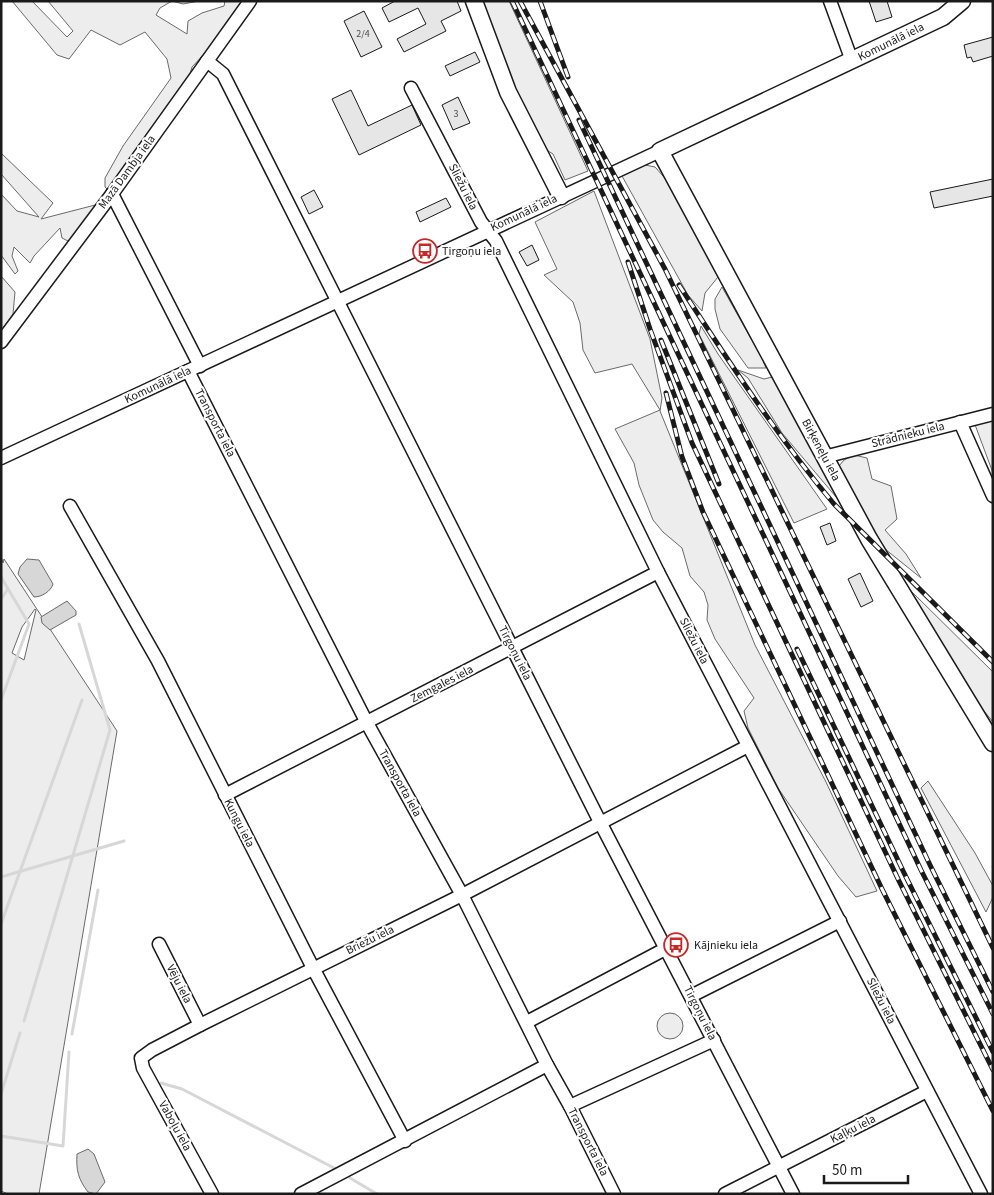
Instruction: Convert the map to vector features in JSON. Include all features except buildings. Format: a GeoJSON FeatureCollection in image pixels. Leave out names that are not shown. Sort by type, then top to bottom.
{"type":"FeatureCollection","features":[{"type":"Feature","properties":{"kind":"main road"},"geometry":{"type":"LineString","coordinates":[[474,1],[508,92],[561,196]]}},
{"type":"Feature","properties":{"kind":"main road","name":"Komunālā iela"},"geometry":{"type":"LineString","coordinates":[[660,151],[943,17],[962,1]]}},
{"type":"Feature","properties":{"kind":"main road","name":"Birķeneļu iela"},"geometry":{"type":"LineString","coordinates":[[660,151],[824,457],[910,610],[993,743]]}},
{"type":"Feature","properties":{"kind":"street","name":"Mazā Dambja iela"},"geometry":{"type":"LineString","coordinates":[[1,342],[112,194],[250,1]]}},
{"type":"Feature","properties":{"kind":"street"},"geometry":{"type":"LineString","coordinates":[[830,1],[852,61]]}},
{"type":"Feature","properties":{"kind":"street","name":"Tirgoņu iela"},"geometry":{"type":"LineString","coordinates":[[207,61],[222,74],[600,822],[793,1194]]}},
{"type":"Feature","properties":{"kind":"street","name":"Sliežu iela"},"geometry":{"type":"LineString","coordinates":[[411,88],[487,230],[496,241],[658,572],[981,1194]]}},
{"type":"Feature","properties":{"kind":"street","name":"Komunālā iela"},"geometry":{"type":"LineString","coordinates":[[1,458],[660,151]]}},
{"type":"Feature","properties":{"kind":"street","name":"Transporta iela"},"geometry":{"type":"LineString","coordinates":[[112,194],[194,368],[367,723],[462,894],[614,1194]]}},
{"type":"Feature","properties":{"kind":"street","name":"Strādnieku iela"},"geometry":{"type":"LineString","coordinates":[[824,457],[993,414]]}},
{"type":"Feature","properties":{"kind":"street"},"geometry":{"type":"LineString","coordinates":[[960,422],[993,496]]}},
{"type":"Feature","properties":{"kind":"street","name":"Kungu iela"},"geometry":{"type":"LineString","coordinates":[[70,506],[158,661],[313,968],[405,1141]]}},
{"type":"Feature","properties":{"kind":"street","name":"Zemgales iela"},"geometry":{"type":"LineString","coordinates":[[225,795],[658,572]]}},
{"type":"Feature","properties":{"kind":"street","name":"Briežu iela"},"geometry":{"type":"LineString","coordinates":[[141,1058],[152,1050],[200,1025],[462,894],[748,746]]}},
{"type":"Feature","properties":{"kind":"street"},"geometry":{"type":"LineString","coordinates":[[691,996],[840,921]]}},
{"type":"Feature","properties":{"kind":"street","name":"Vēju iela"},"geometry":{"type":"LineString","coordinates":[[159,944],[200,1025]]}},
{"type":"Feature","properties":{"kind":"street"},"geometry":{"type":"LineString","coordinates":[[527,1022],[667,948]]}},
{"type":"Feature","properties":{"kind":"street"},"geometry":{"type":"LineString","coordinates":[[570,1106],[714,1040]]}},
{"type":"Feature","properties":{"kind":"street","name":"Vaboļu iela"},"geometry":{"type":"LineString","coordinates":[[141,1058],[143,1068],[212,1194]]}},
{"type":"Feature","properties":{"kind":"street"},"geometry":{"type":"LineString","coordinates":[[301,1194],[547,1065]]}},
{"type":"Feature","properties":{"kind":"street","name":"Kaļķu iela"},"geometry":{"type":"LineString","coordinates":[[725,1194],[928,1091]]}},
{"type":"Feature","properties":{"kind":"shaded area"},"geometry":{"type":"Polygon","coordinates":[[[12,1],[32,1],[67,37],[73,31],[48,1],[172,1],[160,8],[156,15],[187,34],[188,21],[202,13],[224,6],[225,1],[245,1],[192,67],[190,74],[109,191],[105,187],[105,178],[123,146],[171,78],[167,59],[145,32],[120,45],[91,30],[69,59],[57,55],[12,1]]]}},
{"type":"Feature","properties":{"kind":"shaded area"},"geometry":{"type":"Polygon","coordinates":[[[172,1],[199,1],[183,4],[172,1]]]}},
{"type":"Feature","properties":{"kind":"shaded area"},"geometry":{"type":"Polygon","coordinates":[[[479,1],[509,1],[588,171],[565,180],[553,154],[545,149],[507,75],[479,1]]]}},
{"type":"Feature","properties":{"kind":"shaded area"},"geometry":{"type":"Polygon","coordinates":[[[1,153],[53,203],[41,219],[99,204],[70,242],[62,238],[60,228],[34,256],[30,263],[14,247],[12,256],[18,271],[15,274],[1,255],[1,194],[17,211],[39,217],[1,174],[1,153]]]}},
{"type":"Feature","properties":{"kind":"shaded area"},"geometry":{"type":"Polygon","coordinates":[[[645,165],[655,167],[671,185],[718,277],[705,293],[702,311],[688,295],[622,176],[645,165]]]}},
{"type":"Feature","properties":{"kind":"shaded area"},"geometry":{"type":"Polygon","coordinates":[[[594,191],[650,339],[662,398],[660,411],[755,645],[826,782],[877,891],[856,897],[838,876],[778,788],[748,728],[744,711],[754,698],[715,639],[707,620],[708,605],[704,592],[690,576],[682,548],[663,532],[653,520],[639,485],[634,463],[615,429],[660,410],[632,364],[595,373],[583,350],[580,323],[573,302],[544,275],[557,269],[535,222],[594,191]]]}},
{"type":"Feature","properties":{"kind":"shaded area"},"geometry":{"type":"Polygon","coordinates":[[[1,276],[15,292],[13,314],[1,331],[1,276]]]}},
{"type":"Feature","properties":{"kind":"shaded area"},"geometry":{"type":"Polygon","coordinates":[[[722,287],[766,368],[748,368],[720,329],[715,309],[715,299],[722,287]]]}},
{"type":"Feature","properties":{"kind":"shaded area"},"geometry":{"type":"Polygon","coordinates":[[[701,326],[718,354],[827,509],[794,523],[699,334],[701,326]]]}},
{"type":"Feature","properties":{"kind":"shaded area"},"geometry":{"type":"Polygon","coordinates":[[[738,370],[764,379],[772,377],[847,510],[782,433],[748,378],[738,370]]]}},
{"type":"Feature","properties":{"kind":"shaded area"},"geometry":{"type":"Polygon","coordinates":[[[993,420],[993,473],[974,422],[993,420]]]}},
{"type":"Feature","properties":{"kind":"shaded area"},"geometry":{"type":"Polygon","coordinates":[[[854,455],[867,458],[872,479],[891,486],[897,519],[885,530],[906,554],[921,578],[885,549],[848,488],[839,466],[844,460],[854,455]]]}},
{"type":"Feature","properties":{"kind":"shaded area"},"geometry":{"type":"Polygon","coordinates":[[[1,556],[3,563],[4,559],[117,731],[39,1194],[8,1194],[1,1191],[1,556]],[[36,610],[22,627],[12,653],[24,660],[36,610]]]}},
{"type":"Feature","properties":{"kind":"shaded area"},"geometry":{"type":"Polygon","coordinates":[[[27,559],[39,560],[53,584],[43,595],[34,597],[18,574],[20,567],[27,559]]]}},
{"type":"Feature","properties":{"kind":"shaded area"},"geometry":{"type":"Polygon","coordinates":[[[912,592],[993,672],[993,722],[965,688],[910,597],[912,592]]]}},
{"type":"Feature","properties":{"kind":"shaded area"},"geometry":{"type":"Polygon","coordinates":[[[67,601],[76,611],[76,615],[50,630],[42,623],[41,617],[67,601]]]}},
{"type":"Feature","properties":{"kind":"shaded area"},"geometry":{"type":"Polygon","coordinates":[[[928,781],[975,853],[993,886],[993,897],[986,912],[921,788],[928,781]]]}},
{"type":"Feature","properties":{"kind":"shaded area"},"geometry":{"type":"Polygon","coordinates":[[[670,1013],[679,1017],[683,1026],[679,1035],[670,1039],[661,1035],[657,1026],[661,1017],[670,1013]]]}},
{"type":"Feature","properties":{"kind":"shaded area"},"geometry":{"type":"Polygon","coordinates":[[[88,1149],[94,1154],[105,1182],[96,1194],[88,1192],[77,1170],[77,1154],[88,1149]]]}},
{"type":"Feature","properties":{"kind":"waterway"},"geometry":{"type":"LineString","coordinates":[[1,577],[29,624],[1,700]]}},
{"type":"Feature","properties":{"kind":"waterway"},"geometry":{"type":"LineString","coordinates":[[1,599],[8,589]]}},
{"type":"Feature","properties":{"kind":"waterway"},"geometry":{"type":"LineString","coordinates":[[24,1021],[110,730],[79,624]]}},
{"type":"Feature","properties":{"kind":"waterway"},"geometry":{"type":"LineString","coordinates":[[1,924],[82,700]]}},
{"type":"Feature","properties":{"kind":"waterway"},"geometry":{"type":"LineString","coordinates":[[1,877],[124,841]]}},
{"type":"Feature","properties":{"kind":"waterway"},"geometry":{"type":"LineString","coordinates":[[72,1034],[98,890]]}},
{"type":"Feature","properties":{"kind":"waterway"},"geometry":{"type":"LineString","coordinates":[[1,1094],[20,1033]]}},
{"type":"Feature","properties":{"kind":"waterway"},"geometry":{"type":"LineString","coordinates":[[1,1136],[63,1146],[69,1052]]}},
{"type":"Feature","properties":{"kind":"waterway"},"geometry":{"type":"LineString","coordinates":[[161,1083],[182,1089],[336,1169]]}},
{"type":"Feature","properties":{"kind":"waterway"},"geometry":{"type":"LineString","coordinates":[[350,1178],[377,1194]]}},
{"type":"Feature","properties":{"kind":"railway"},"geometry":{"type":"LineString","coordinates":[[512,1],[921,870],[993,1014]]}},
{"type":"Feature","properties":{"kind":"railway"},"geometry":{"type":"LineString","coordinates":[[520,1],[665,269],[993,948]]}},
{"type":"Feature","properties":{"kind":"railway"},"geometry":{"type":"LineString","coordinates":[[540,1],[568,77]]}},
{"type":"Feature","properties":{"kind":"railway"},"geometry":{"type":"LineString","coordinates":[[579,120],[930,865],[993,992]]}},
{"type":"Feature","properties":{"kind":"railway"},"geometry":{"type":"LineString","coordinates":[[628,262],[650,329],[692,443],[899,881],[993,1070]]}},
{"type":"Feature","properties":{"kind":"railway"},"geometry":{"type":"LineString","coordinates":[[679,285],[772,424],[834,504],[993,662]]}},
{"type":"Feature","properties":{"kind":"railway"},"geometry":{"type":"LineString","coordinates":[[661,340],[719,484]]}},
{"type":"Feature","properties":{"kind":"railway"},"geometry":{"type":"LineString","coordinates":[[666,393],[682,457],[703,512],[882,889],[993,1111]]}},
{"type":"Feature","properties":{"kind":"railway"},"geometry":{"type":"LineString","coordinates":[[797,649],[906,877],[993,1052]]}},
{"type":"Feature","properties":{"kind":"place","name":"Tirgoņu iela"},"geometry":{"type":"Point","coordinates":[425,251]}},
{"type":"Feature","properties":{"kind":"place","name":"Kājnieku iela"},"geometry":{"type":"Point","coordinates":[676,945]}}]}
